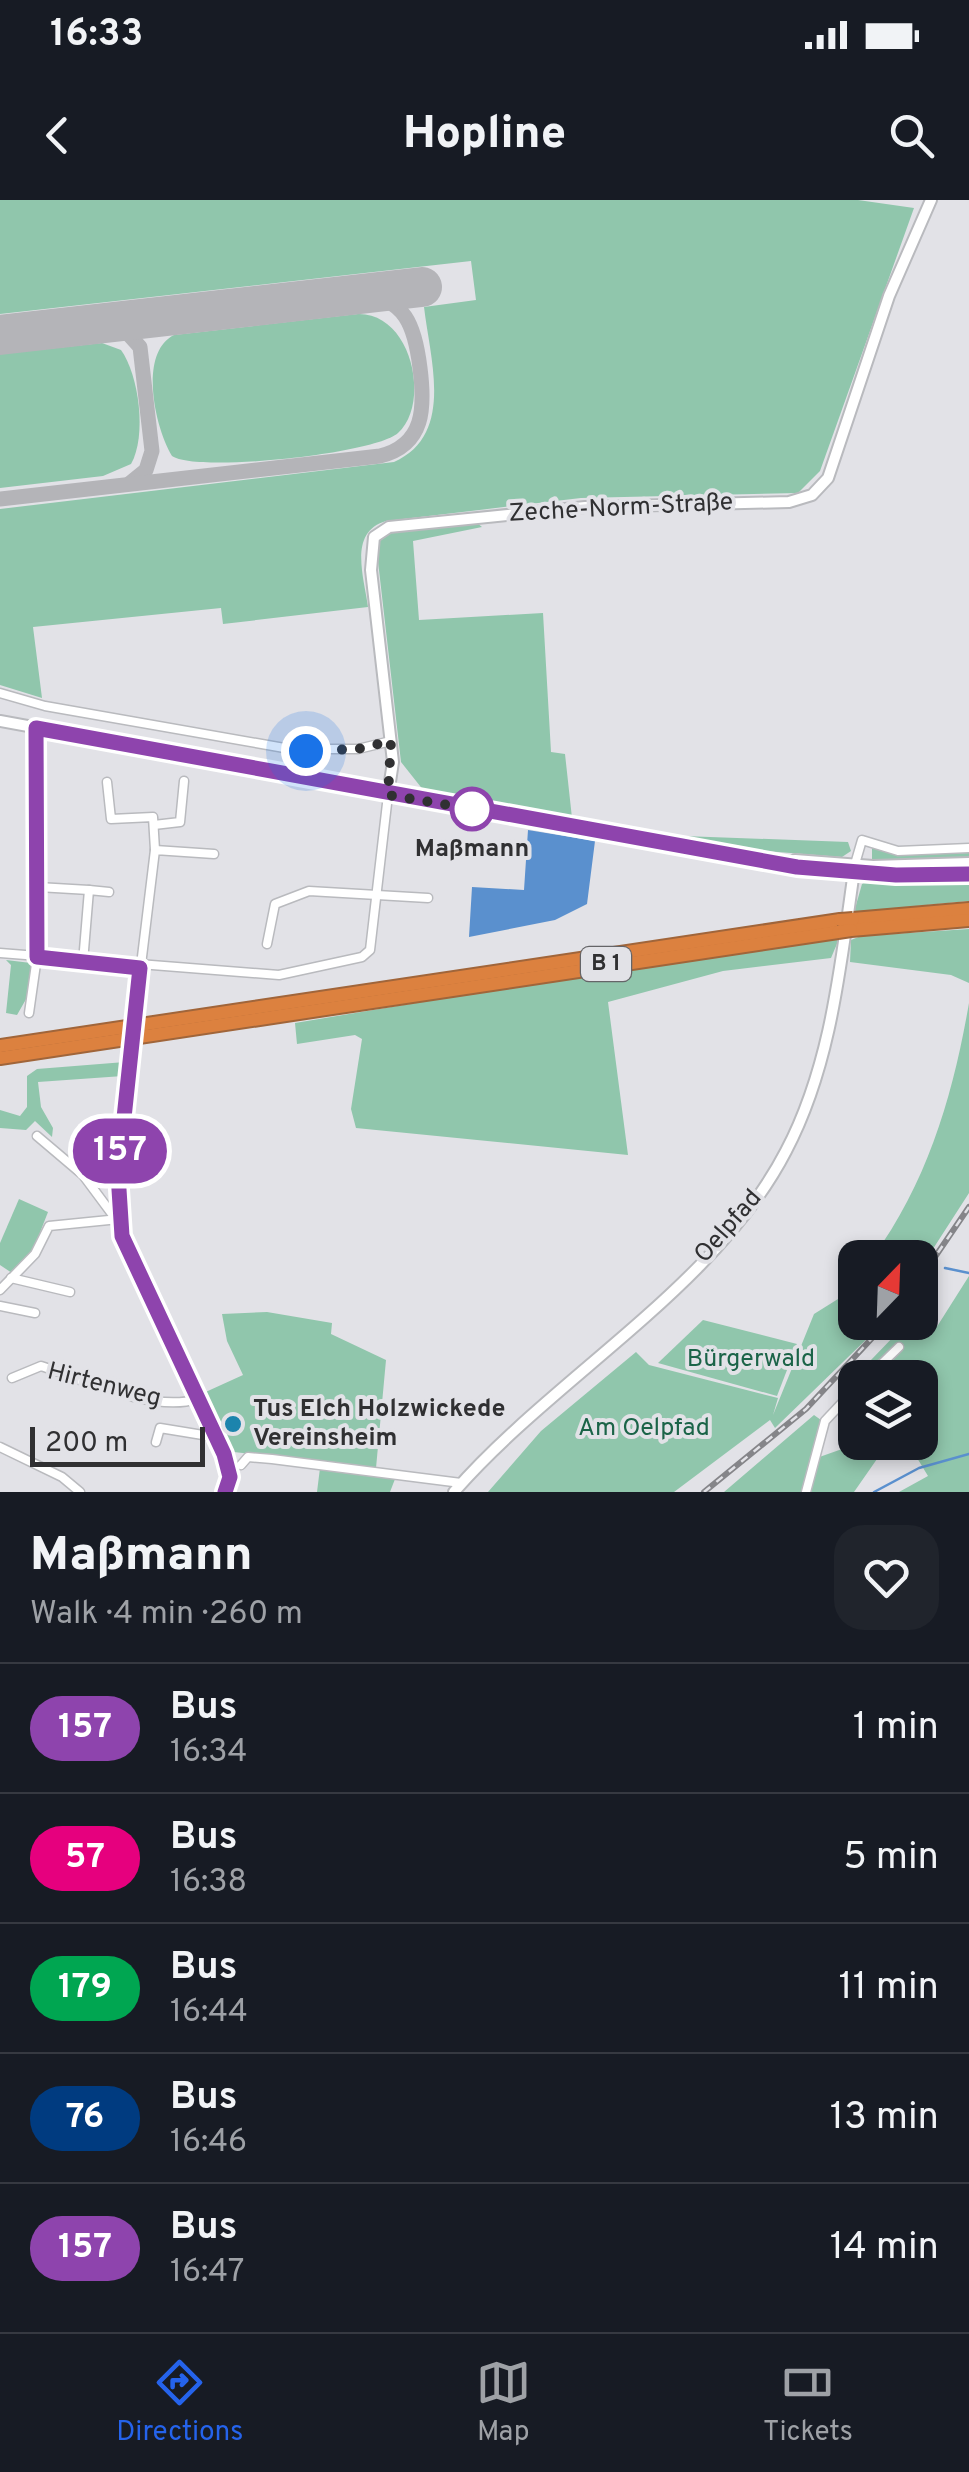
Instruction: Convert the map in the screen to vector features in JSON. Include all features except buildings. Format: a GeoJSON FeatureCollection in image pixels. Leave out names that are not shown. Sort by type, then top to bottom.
{"type":"FeatureCollection","features":[{"type":"Feature","properties":{"kind":"highway","name":"B 1"},"geometry":{"type":"LineString","coordinates":[[0,1046],[969,909]]}},
{"type":"Feature","properties":{"kind":"highway","name":"B 1"},"geometry":{"type":"LineString","coordinates":[[0,1058],[846,925],[969,920]]}},
{"type":"Feature","properties":{"kind":"main road","name":"Zeche-Norm-Straße"},"geometry":{"type":"LineString","coordinates":[[388,795],[391,741],[370,549],[378,532],[547,510],[789,502],[812,495],[828,478],[888,296],[931,200]]}},
{"type":"Feature","properties":{"kind":"main road"},"geometry":{"type":"LineString","coordinates":[[0,721],[674,845],[854,869],[969,874]]}},
{"type":"Feature","properties":{"kind":"main road"},"geometry":{"type":"LineString","coordinates":[[854,869],[969,863]]}},
{"type":"Feature","properties":{"kind":"main road","name":"Oelpfad"},"geometry":{"type":"LineString","coordinates":[[458,1488],[689,1273],[772,1175],[799,1124],[818,1071],[854,869]]}},
{"type":"Feature","properties":{"kind":"street"},"geometry":{"type":"LineString","coordinates":[[0,693],[45,706],[290,749],[358,749],[391,741]]}},
{"type":"Feature","properties":{"kind":"street"},"geometry":{"type":"LineString","coordinates":[[29,1013],[37,957],[36,728]]}},
{"type":"Feature","properties":{"kind":"street"},"geometry":{"type":"LineString","coordinates":[[154,825],[179,823],[184,781]]}},
{"type":"Feature","properties":{"kind":"street"},"geometry":{"type":"LineString","coordinates":[[107,782],[110,820],[147,816],[154,825],[155,850],[118,1174],[120,1219],[128,1253],[229,1472],[225,1492]]}},
{"type":"Feature","properties":{"kind":"street"},"geometry":{"type":"LineString","coordinates":[[0,953],[139,967],[280,975],[362,958],[370,950],[388,795]]}},
{"type":"Feature","properties":{"kind":"street"},"geometry":{"type":"LineString","coordinates":[[854,869],[862,840],[898,851],[969,848]]}},
{"type":"Feature","properties":{"kind":"street"},"geometry":{"type":"LineString","coordinates":[[155,850],[214,854]]}},
{"type":"Feature","properties":{"kind":"street"},"geometry":{"type":"LineString","coordinates":[[38,886],[109,892]]}},
{"type":"Feature","properties":{"kind":"street"},"geometry":{"type":"LineString","coordinates":[[83,962],[88,890]]}},
{"type":"Feature","properties":{"kind":"street"},"geometry":{"type":"LineString","coordinates":[[267,944],[274,904],[309,891],[428,898]]}},
{"type":"Feature","properties":{"kind":"street"},"geometry":{"type":"LineString","coordinates":[[37,1136],[83,1175],[112,1216],[120,1219]]}},
{"type":"Feature","properties":{"kind":"street"},"geometry":{"type":"LineString","coordinates":[[0,1290],[35,1254],[49,1226],[120,1219]]}},
{"type":"Feature","properties":{"kind":"street"},"geometry":{"type":"LineString","coordinates":[[12,1278],[70,1292]]}},
{"type":"Feature","properties":{"kind":"street"},"geometry":{"type":"LineString","coordinates":[[0,1306],[35,1313]]}},
{"type":"Feature","properties":{"kind":"street"},"geometry":{"type":"LineString","coordinates":[[886,1360],[899,1347]]}},
{"type":"Feature","properties":{"kind":"street","name":"Hirtenweg"},"geometry":{"type":"LineString","coordinates":[[12,1378],[41,1366],[121,1392],[174,1403],[197,1399]]}},
{"type":"Feature","properties":{"kind":"street"},"geometry":{"type":"LineString","coordinates":[[806,1492],[824,1420],[838,1406]]}},
{"type":"Feature","properties":{"kind":"street"},"geometry":{"type":"LineString","coordinates":[[156,1442],[162,1428],[215,1436]]}},
{"type":"Feature","properties":{"kind":"street"},"geometry":{"type":"LineString","coordinates":[[0,1446],[62,1476],[80,1492]]}},
{"type":"Feature","properties":{"kind":"street"},"geometry":{"type":"LineString","coordinates":[[241,1465],[248,1457],[272,1458],[458,1488]]}},
{"type":"Feature","properties":{"kind":"green space"},"geometry":{"type":"Polygon","coordinates":[[[0,200],[858,200],[914,208],[820,471],[798,493],[581,498],[386,521],[374,527],[363,545],[362,570],[368,607],[223,624],[221,608],[33,627],[42,698],[0,685],[0,509],[394,462],[413,450],[432,415],[433,372],[424,307],[476,300],[471,261],[0,314],[0,200]]]}},
{"type":"Feature","properties":{"kind":"green space"},"geometry":{"type":"Polygon","coordinates":[[[358,314],[377,318],[392,328],[411,362],[413,402],[398,433],[356,448],[285,459],[214,463],[172,456],[160,428],[153,374],[163,344],[174,335],[358,314]]]}},
{"type":"Feature","properties":{"kind":"green space"},"geometry":{"type":"Polygon","coordinates":[[[102,343],[121,350],[136,390],[139,438],[131,464],[103,476],[0,488],[0,354],[102,343]]]}},
{"type":"Feature","properties":{"kind":"green space"},"geometry":{"type":"Polygon","coordinates":[[[476,522],[482,527],[413,541],[419,620],[543,613],[551,752],[565,754],[572,818],[424,791],[401,762],[376,544],[392,531],[476,522]]]}},
{"type":"Feature","properties":{"kind":"green space"},"geometry":{"type":"Polygon","coordinates":[[[683,836],[848,842],[851,851],[842,857],[765,851],[683,836]]]}},
{"type":"Feature","properties":{"kind":"green space"},"geometry":{"type":"Polygon","coordinates":[[[872,847],[911,855],[969,853],[969,858],[872,861],[872,847]]]}},
{"type":"Feature","properties":{"kind":"green space"},"geometry":{"type":"Polygon","coordinates":[[[872,877],[969,877],[969,901],[854,912],[862,884],[872,877]]]}},
{"type":"Feature","properties":{"kind":"green space"},"geometry":{"type":"Polygon","coordinates":[[[969,929],[969,983],[951,975],[850,962],[851,940],[861,936],[969,929]]]}},
{"type":"Feature","properties":{"kind":"green space"},"geometry":{"type":"Polygon","coordinates":[[[839,939],[831,958],[723,971],[608,1002],[628,1155],[356,1128],[351,1109],[362,1039],[355,1035],[297,1044],[295,1023],[643,965],[839,939]]]}},
{"type":"Feature","properties":{"kind":"green space"},"geometry":{"type":"Polygon","coordinates":[[[6,960],[31,963],[29,994],[17,1015],[6,1013],[11,965],[6,960]]]}},
{"type":"Feature","properties":{"kind":"green space"},"geometry":{"type":"Polygon","coordinates":[[[969,1003],[969,1193],[938,1241],[884,1240],[909,1198],[936,1136],[969,1003]]]}},
{"type":"Feature","properties":{"kind":"green space"},"geometry":{"type":"Polygon","coordinates":[[[125,1062],[123,1076],[38,1082],[41,1107],[53,1128],[52,1137],[35,1121],[26,1130],[0,1128],[0,1110],[20,1116],[27,1107],[27,1076],[37,1069],[125,1062]]]}},
{"type":"Feature","properties":{"kind":"green space"},"geometry":{"type":"Polygon","coordinates":[[[19,1199],[48,1212],[32,1253],[12,1273],[0,1265],[0,1243],[19,1199]]]}},
{"type":"Feature","properties":{"kind":"green space"},"geometry":{"type":"Polygon","coordinates":[[[969,1276],[969,1492],[899,1492],[928,1476],[918,1460],[938,1460],[938,1360],[871,1360],[890,1340],[938,1340],[938,1325],[969,1276]]]}},
{"type":"Feature","properties":{"kind":"green space","name":"Am Oelpfad"},"geometry":{"type":"Polygon","coordinates":[[[838,1299],[838,1340],[866,1340],[845,1360],[838,1360],[838,1367],[775,1428],[770,1420],[674,1492],[488,1492],[541,1431],[636,1352],[649,1365],[778,1398],[773,1415],[814,1314],[838,1299]]]}},
{"type":"Feature","properties":{"kind":"green space"},"geometry":{"type":"Polygon","coordinates":[[[267,1312],[332,1323],[331,1334],[386,1360],[376,1468],[225,1451],[199,1395],[243,1375],[227,1341],[222,1314],[267,1312]]]}},
{"type":"Feature","properties":{"kind":"green space","name":"Bürgerwald"},"geometry":{"type":"Polygon","coordinates":[[[703,1320],[797,1344],[777,1396],[658,1363],[703,1320]]]}},
{"type":"Feature","properties":{"kind":"green space"},"geometry":{"type":"Polygon","coordinates":[[[814,1415],[821,1420],[811,1460],[838,1450],[838,1460],[876,1460],[854,1492],[724,1492],[814,1415]]]}},
{"type":"Feature","properties":{"kind":"green space"},"geometry":{"type":"Polygon","coordinates":[[[320,1468],[395,1479],[390,1492],[317,1492],[320,1468]]]}},
{"type":"Feature","properties":{"kind":"water"},"geometry":{"type":"Polygon","coordinates":[[[528,830],[595,841],[587,904],[555,920],[469,937],[472,887],[524,890],[528,830]]]}},
{"type":"Feature","properties":{"kind":"waterway"},"geometry":{"type":"LineString","coordinates":[[945,1268],[969,1273]]}},
{"type":"Feature","properties":{"kind":"waterway"},"geometry":{"type":"LineString","coordinates":[[874,1492],[919,1468],[969,1454]]}},
{"type":"Feature","properties":{"kind":"taxiway"},"geometry":{"type":"LineString","coordinates":[[0,499],[380,456],[395,451],[414,434],[419,422],[422,383],[418,353],[411,327],[398,308],[375,296],[359,294]]}},
{"type":"Feature","properties":{"kind":"taxiway"},"geometry":{"type":"LineString","coordinates":[[96,324],[122,327],[140,347],[152,451],[146,470],[130,483]]}},
{"type":"Feature","properties":{"kind":"runway"},"geometry":{"type":"LineString","coordinates":[[0,335],[422,287]]}},
{"type":"Feature","properties":{"kind":"railway"},"geometry":{"type":"LineString","coordinates":[[938,1253],[969,1207]]}},
{"type":"Feature","properties":{"kind":"railway"},"geometry":{"type":"LineString","coordinates":[[704,1492],[806,1409],[870,1340]]}},
{"type":"Feature","properties":{"kind":"bus line","name":"157"},"geometry":{"type":"LineString","coordinates":[[225,1492],[230,1477],[224,1454],[122,1236],[118,1174],[140,968],[37,957],[36,728],[797,867],[854,874],[969,874]]}},
{"type":"Feature","properties":{"kind":"place","name":"Maßmann"},"geometry":{"type":"Point","coordinates":[472,809]}},
{"type":"Feature","properties":{"kind":"place","name":"Tus Elch Holzwickede Vereinsheim"},"geometry":{"type":"Point","coordinates":[233,1424]}},
{"type":"Feature","properties":{"kind":"route"},"geometry":{"type":"LineString","coordinates":[[306,751],[358,749],[391,741],[393,762],[388,795],[472,809]]}}]}
